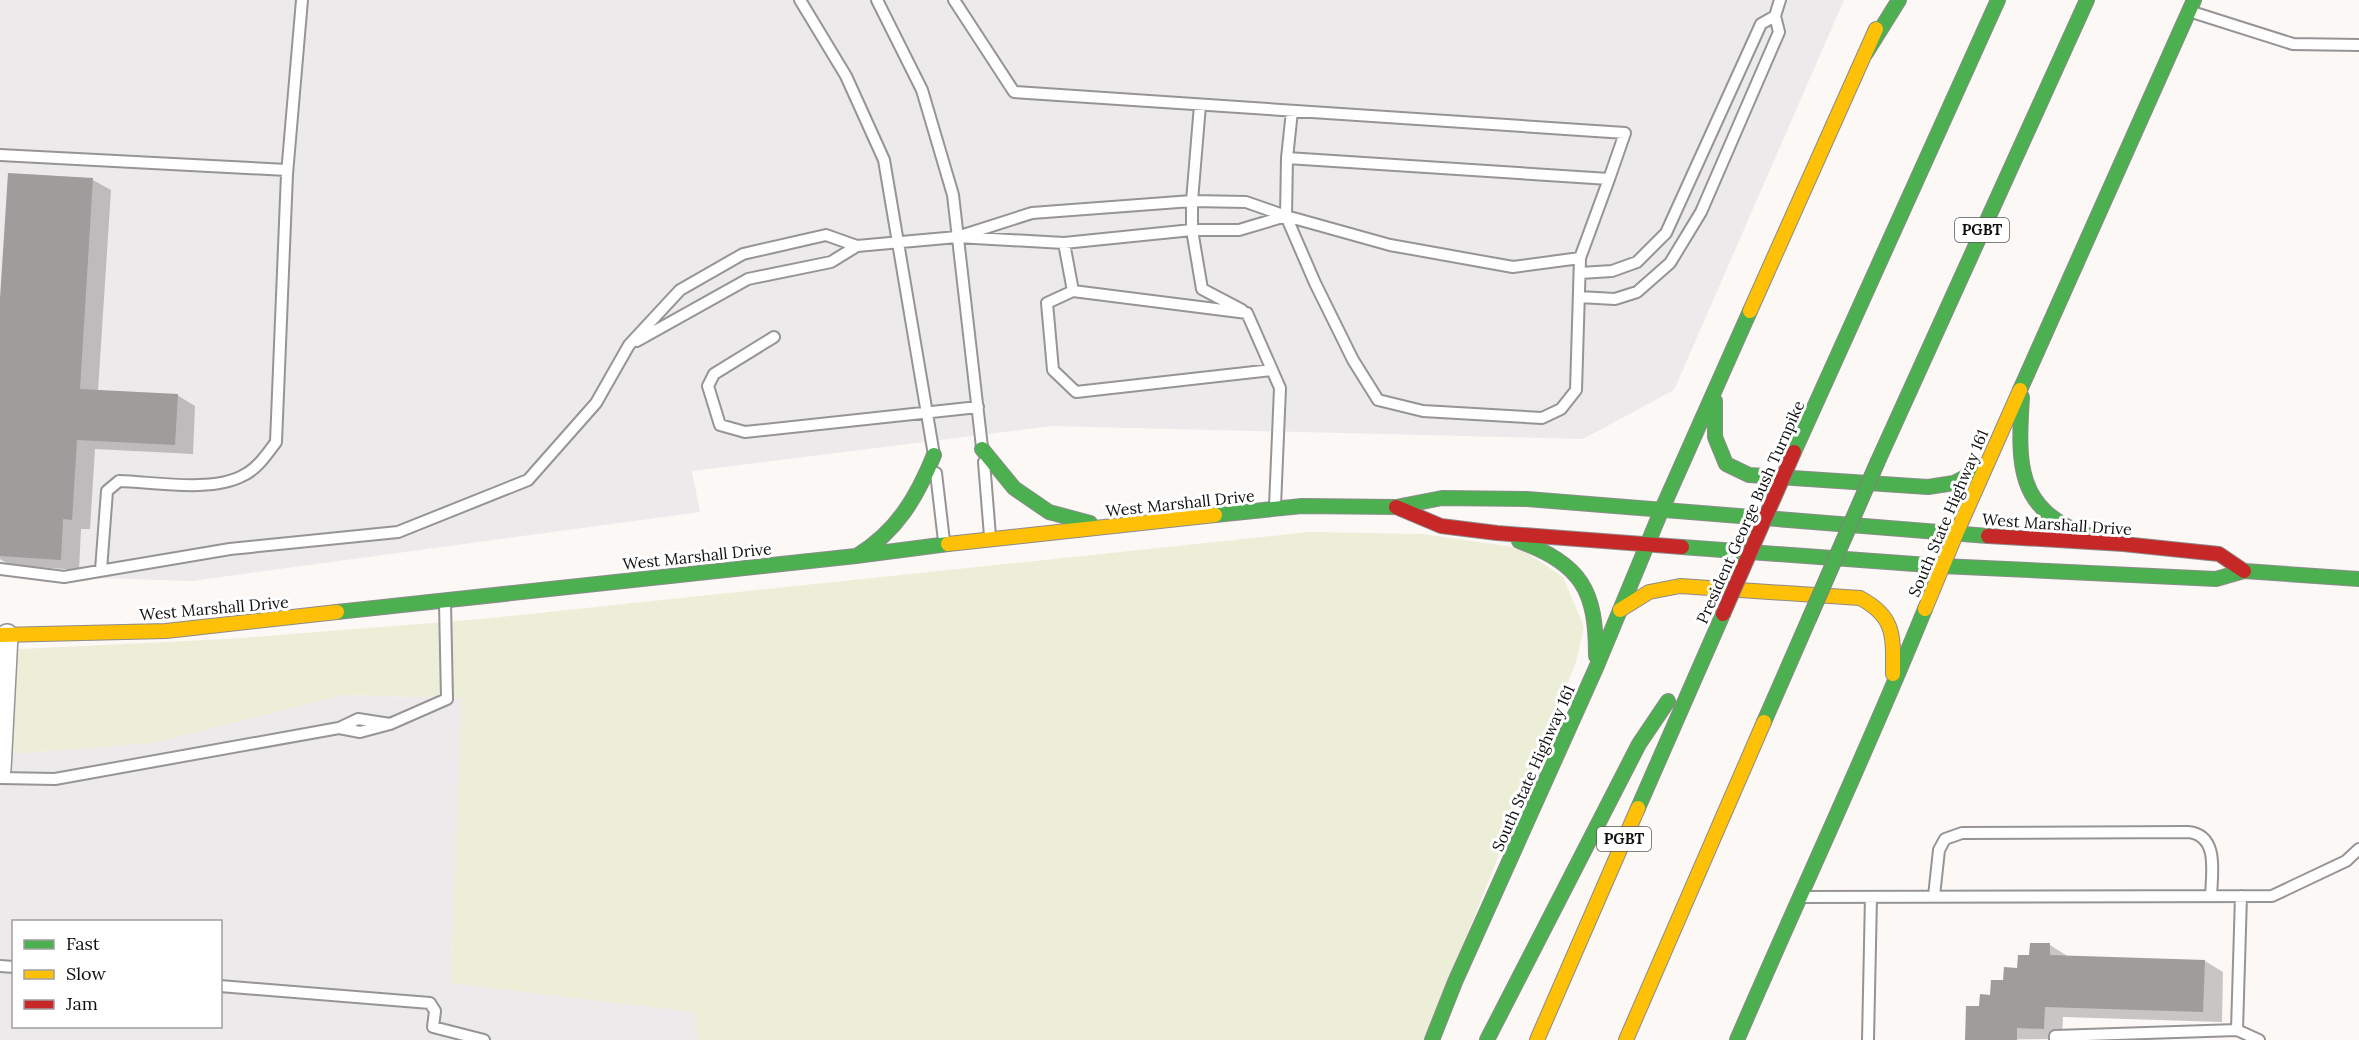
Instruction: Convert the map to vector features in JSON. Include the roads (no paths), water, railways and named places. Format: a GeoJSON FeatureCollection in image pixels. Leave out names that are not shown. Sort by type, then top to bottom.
{"type":"FeatureCollection","features":[{"type":"Feature","properties":{"kind":"main road"},"geometry":{"type":"LineString","coordinates":[[1890,0],[1715,392],[1715,437],[1726,464],[1749,475],[1928,487],[1954,483],[1986,466]]}},
{"type":"Feature","properties":{"kind":"main road"},"geometry":{"type":"LineString","coordinates":[[1866,53],[1899,0]]}},
{"type":"Feature","properties":{"kind":"main road","name":"President George Bush Turnpike"},"geometry":{"type":"LineString","coordinates":[[1537,1040],[1722,614],[1998,0]]}},
{"type":"Feature","properties":{"kind":"main road","name":"PGBT"},"geometry":{"type":"LineString","coordinates":[[1628,1040],[1878,461],[2086,0]]}},
{"type":"Feature","properties":{"kind":"main road","name":"South State Highway 161"},"geometry":{"type":"LineString","coordinates":[[1737,1040],[1798,897],[1894,686],[1956,534],[2191,5]]}},
{"type":"Feature","properties":{"kind":"main road"},"geometry":{"type":"LineString","coordinates":[[2022,385],[2020,462],[2030,490],[2053,520],[2078,533],[2123,544]]}},
{"type":"Feature","properties":{"kind":"main road","name":"South State Highway 161"},"geometry":{"type":"LineString","coordinates":[[1432,1040],[1455,982],[1596,668],[1662,509],[1715,392]]}},
{"type":"Feature","properties":{"kind":"main road"},"geometry":{"type":"LineString","coordinates":[[982,449],[1014,488],[1049,512],[1111,528]]}},
{"type":"Feature","properties":{"kind":"main road"},"geometry":{"type":"LineString","coordinates":[[856,556],[876,545],[902,518],[920,492],[934,455]]}},
{"type":"Feature","properties":{"kind":"main road","name":"West Marshall Drive"},"geometry":{"type":"LineString","coordinates":[[3,635],[166,631],[1302,506],[1396,507],[1442,498],[1527,499],[1956,534],[2123,544],[2218,554],[2244,571]]}},
{"type":"Feature","properties":{"kind":"main road","name":"West Marshall Drive"},"geometry":{"type":"LineString","coordinates":[[1396,507],[1441,526],[1497,533],[1942,566],[2216,579],[2244,571],[2359,579]]}},
{"type":"Feature","properties":{"kind":"main road"},"geometry":{"type":"LineString","coordinates":[[1497,533],[1537,547],[1561,562],[1581,582],[1593,603],[1596,624],[1596,668]]}},
{"type":"Feature","properties":{"kind":"main road"},"geometry":{"type":"LineString","coordinates":[[1620,610],[1649,592],[1680,586],[1860,598],[1875,605],[1891,625],[1894,686]]}},
{"type":"Feature","properties":{"kind":"main road"},"geometry":{"type":"LineString","coordinates":[[1487,1040],[1639,744],[1712,638]]}},
{"type":"Feature","properties":{"kind":"street"},"geometry":{"type":"LineString","coordinates":[[0,770],[3,635]]}},
{"type":"Feature","properties":{"kind":"lane"},"geometry":{"type":"LineString","coordinates":[[101,570],[107,491],[119,481],[212,485],[243,476],[258,465],[276,442],[287,170],[302,0]]}},
{"type":"Feature","properties":{"kind":"lane"},"geometry":{"type":"LineString","coordinates":[[800,0],[846,76],[884,160],[928,414],[944,544]]}},
{"type":"Feature","properties":{"kind":"lane"},"geometry":{"type":"LineString","coordinates":[[877,0],[922,90],[952,195],[978,407],[991,540]]}},
{"type":"Feature","properties":{"kind":"lane"},"geometry":{"type":"LineString","coordinates":[[954,0],[1014,92],[1625,133],[1580,258],[1576,390],[1561,409],[1542,418],[1423,411],[1378,400],[1353,360],[1315,283],[1286,216],[1287,158],[1292,111]]}},
{"type":"Feature","properties":{"kind":"lane"},"geometry":{"type":"LineString","coordinates":[[1579,297],[1615,298],[1637,292],[1670,263],[1701,212],[1779,32],[1775,16],[1780,0]]}},
{"type":"Feature","properties":{"kind":"lane"},"geometry":{"type":"LineString","coordinates":[[2191,5],[2293,44],[2359,45]]}},
{"type":"Feature","properties":{"kind":"lane"},"geometry":{"type":"LineString","coordinates":[[1580,273],[1612,271],[1637,262],[1666,232],[1761,24],[1775,16]]}},
{"type":"Feature","properties":{"kind":"lane"},"geometry":{"type":"LineString","coordinates":[[1200,105],[1192,201],[1192,230],[1202,289],[1247,313],[1280,388],[1275,509]]}},
{"type":"Feature","properties":{"kind":"lane"},"geometry":{"type":"LineString","coordinates":[[0,155],[287,170]]}},
{"type":"Feature","properties":{"kind":"lane"},"geometry":{"type":"LineString","coordinates":[[1287,158],[1609,179]]}},
{"type":"Feature","properties":{"kind":"lane"},"geometry":{"type":"LineString","coordinates":[[957,237],[1032,213],[1192,201],[1246,202],[1286,216],[1390,245],[1513,267],[1580,258]]}},
{"type":"Feature","properties":{"kind":"lane"},"geometry":{"type":"LineString","coordinates":[[629,345],[748,279],[831,262],[857,246],[957,237],[1064,243],[1192,230],[1239,230],[1286,216]]}},
{"type":"Feature","properties":{"kind":"lane"},"geometry":{"type":"LineString","coordinates":[[0,569],[64,577],[230,549],[398,532],[528,480],[596,403],[629,345],[680,290],[743,254],[826,235],[857,246]]}},
{"type":"Feature","properties":{"kind":"lane"},"geometry":{"type":"LineString","coordinates":[[1064,243],[1073,291]]}},
{"type":"Feature","properties":{"kind":"lane"},"geometry":{"type":"LineString","coordinates":[[1247,313],[1073,291],[1047,303],[1053,370],[1076,392],[1272,369]]}},
{"type":"Feature","properties":{"kind":"lane"},"geometry":{"type":"LineString","coordinates":[[774,337],[714,374],[708,386],[720,425],[745,432],[978,407]]}},
{"type":"Feature","properties":{"kind":"lane"},"geometry":{"type":"LineString","coordinates":[[0,778],[55,779],[339,728],[358,719],[390,724],[447,699],[445,600]]}},
{"type":"Feature","properties":{"kind":"lane"},"geometry":{"type":"LineString","coordinates":[[1934,897],[1939,850],[1945,839],[1962,833],[2188,832],[2198,833],[2205,838],[2209,848],[2212,859],[2211,896]]}},
{"type":"Feature","properties":{"kind":"lane"},"geometry":{"type":"LineString","coordinates":[[1798,897],[2272,896],[2346,861],[2359,849]]}},
{"type":"Feature","properties":{"kind":"lane"},"geometry":{"type":"LineString","coordinates":[[2237,1030],[2241,896]]}},
{"type":"Feature","properties":{"kind":"lane"},"geometry":{"type":"LineString","coordinates":[[1868,1040],[1871,897]]}},
{"type":"Feature","properties":{"kind":"lane"},"geometry":{"type":"LineString","coordinates":[[222,986],[430,1003],[435,1011],[433,1027],[484,1040]]}},
{"type":"Feature","properties":{"kind":"lane"},"geometry":{"type":"LineString","coordinates":[[2055,1040],[2055,1036],[2237,1030],[2259,1040]]}}]}
